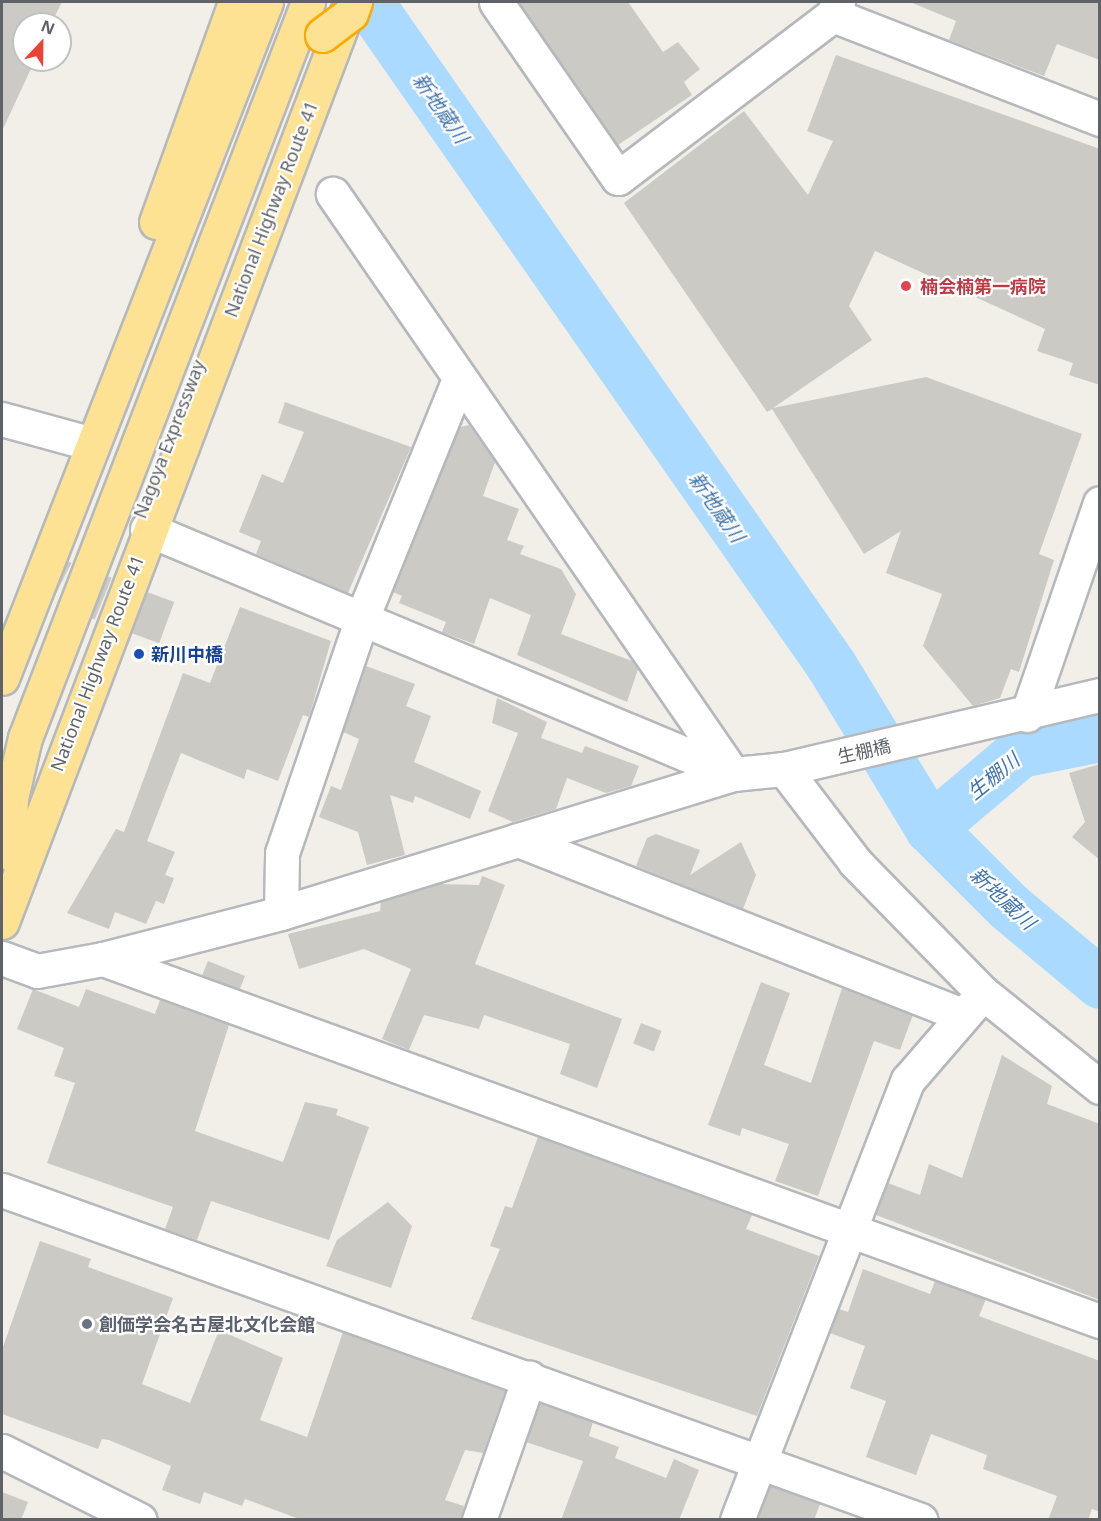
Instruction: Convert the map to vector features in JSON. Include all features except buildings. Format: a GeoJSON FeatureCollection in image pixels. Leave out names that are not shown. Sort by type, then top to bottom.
{"type":"FeatureCollection","features":[{"type":"Feature","properties":{"kind":"highway"},"geometry":{"type":"LineString","coordinates":[[2,624],[24,562],[78,440],[235,2]]}},
{"type":"Feature","properties":{"kind":"highway"},"geometry":{"type":"LineString","coordinates":[[2,678],[266,2]]}},
{"type":"Feature","properties":{"kind":"highway"},"geometry":{"type":"LineString","coordinates":[[5,865],[11,798],[25,738],[308,2]]}},
{"type":"Feature","properties":{"kind":"highway","name":"Nagoya Expressway"},"geometry":{"type":"LineString","coordinates":[[5,865],[335,2]]}},
{"type":"Feature","properties":{"kind":"highway"},"geometry":{"type":"LineString","coordinates":[[322,35],[351,13],[353,2]]}},
{"type":"Feature","properties":{"kind":"highway","name":"National Highway Route 41"},"geometry":{"type":"LineString","coordinates":[[2,922],[147,529],[318,85],[353,2]]}},
{"type":"Feature","properties":{"kind":"highway"},"geometry":{"type":"LineString","coordinates":[[2,652],[26,582],[24,562]]}},
{"type":"Feature","properties":{"kind":"street"},"geometry":{"type":"LineString","coordinates":[[496,2],[618,178],[835,8],[1100,119]]}},
{"type":"Feature","properties":{"kind":"street"},"geometry":{"type":"LineString","coordinates":[[333,194],[458,381],[733,774]]}},
{"type":"Feature","properties":{"kind":"street"},"geometry":{"type":"LineString","coordinates":[[280,913],[282,853],[362,618],[458,381]]}},
{"type":"Feature","properties":{"kind":"street"},"geometry":{"type":"LineString","coordinates":[[2,419],[78,440]]}},
{"type":"Feature","properties":{"kind":"street"},"geometry":{"type":"LineString","coordinates":[[1028,715],[1100,503]]}},
{"type":"Feature","properties":{"kind":"street"},"geometry":{"type":"LineString","coordinates":[[147,529],[733,774]]}},
{"type":"Feature","properties":{"kind":"street","name":"生棚橋"},"geometry":{"type":"LineString","coordinates":[[2,958],[37,971],[104,959],[280,913],[733,774],[784,768],[1028,715],[1100,695]]}},
{"type":"Feature","properties":{"kind":"street"},"geometry":{"type":"LineString","coordinates":[[784,768],[855,862],[973,1004]]}},
{"type":"Feature","properties":{"kind":"street"},"geometry":{"type":"LineString","coordinates":[[518,840],[973,1004],[1100,1087]]}},
{"type":"Feature","properties":{"kind":"street"},"geometry":{"type":"LineString","coordinates":[[104,959],[1100,1321]]}},
{"type":"Feature","properties":{"kind":"street"},"geometry":{"type":"LineString","coordinates":[[737,1520],[758,1460],[908,1080],[973,1004]]}},
{"type":"Feature","properties":{"kind":"street"},"geometry":{"type":"LineString","coordinates":[[2,1190],[920,1520]]}},
{"type":"Feature","properties":{"kind":"street"},"geometry":{"type":"LineString","coordinates":[[479,1520],[529,1378]]}},
{"type":"Feature","properties":{"kind":"street"},"geometry":{"type":"LineString","coordinates":[[2,1451],[140,1520]]}},
{"type":"Feature","properties":{"kind":"waterway","name":"新地蔵川"},"geometry":{"type":"LineString","coordinates":[[368,2],[831,665],[930,828],[1008,906],[1100,983]]}},
{"type":"Feature","properties":{"kind":"waterway","name":"生棚川"},"geometry":{"type":"LineString","coordinates":[[930,828],[1020,752],[1100,736]]}},
{"type":"Feature","properties":{"kind":"place","name":"楠会楠第一病院"},"geometry":{"type":"Point","coordinates":[906,286]}},
{"type":"Feature","properties":{"kind":"place","name":"新川中橋"},"geometry":{"type":"Point","coordinates":[139,654]}},
{"type":"Feature","properties":{"kind":"place","name":"創価学会名古屋北文化会館"},"geometry":{"type":"Point","coordinates":[87,1324]}}]}
